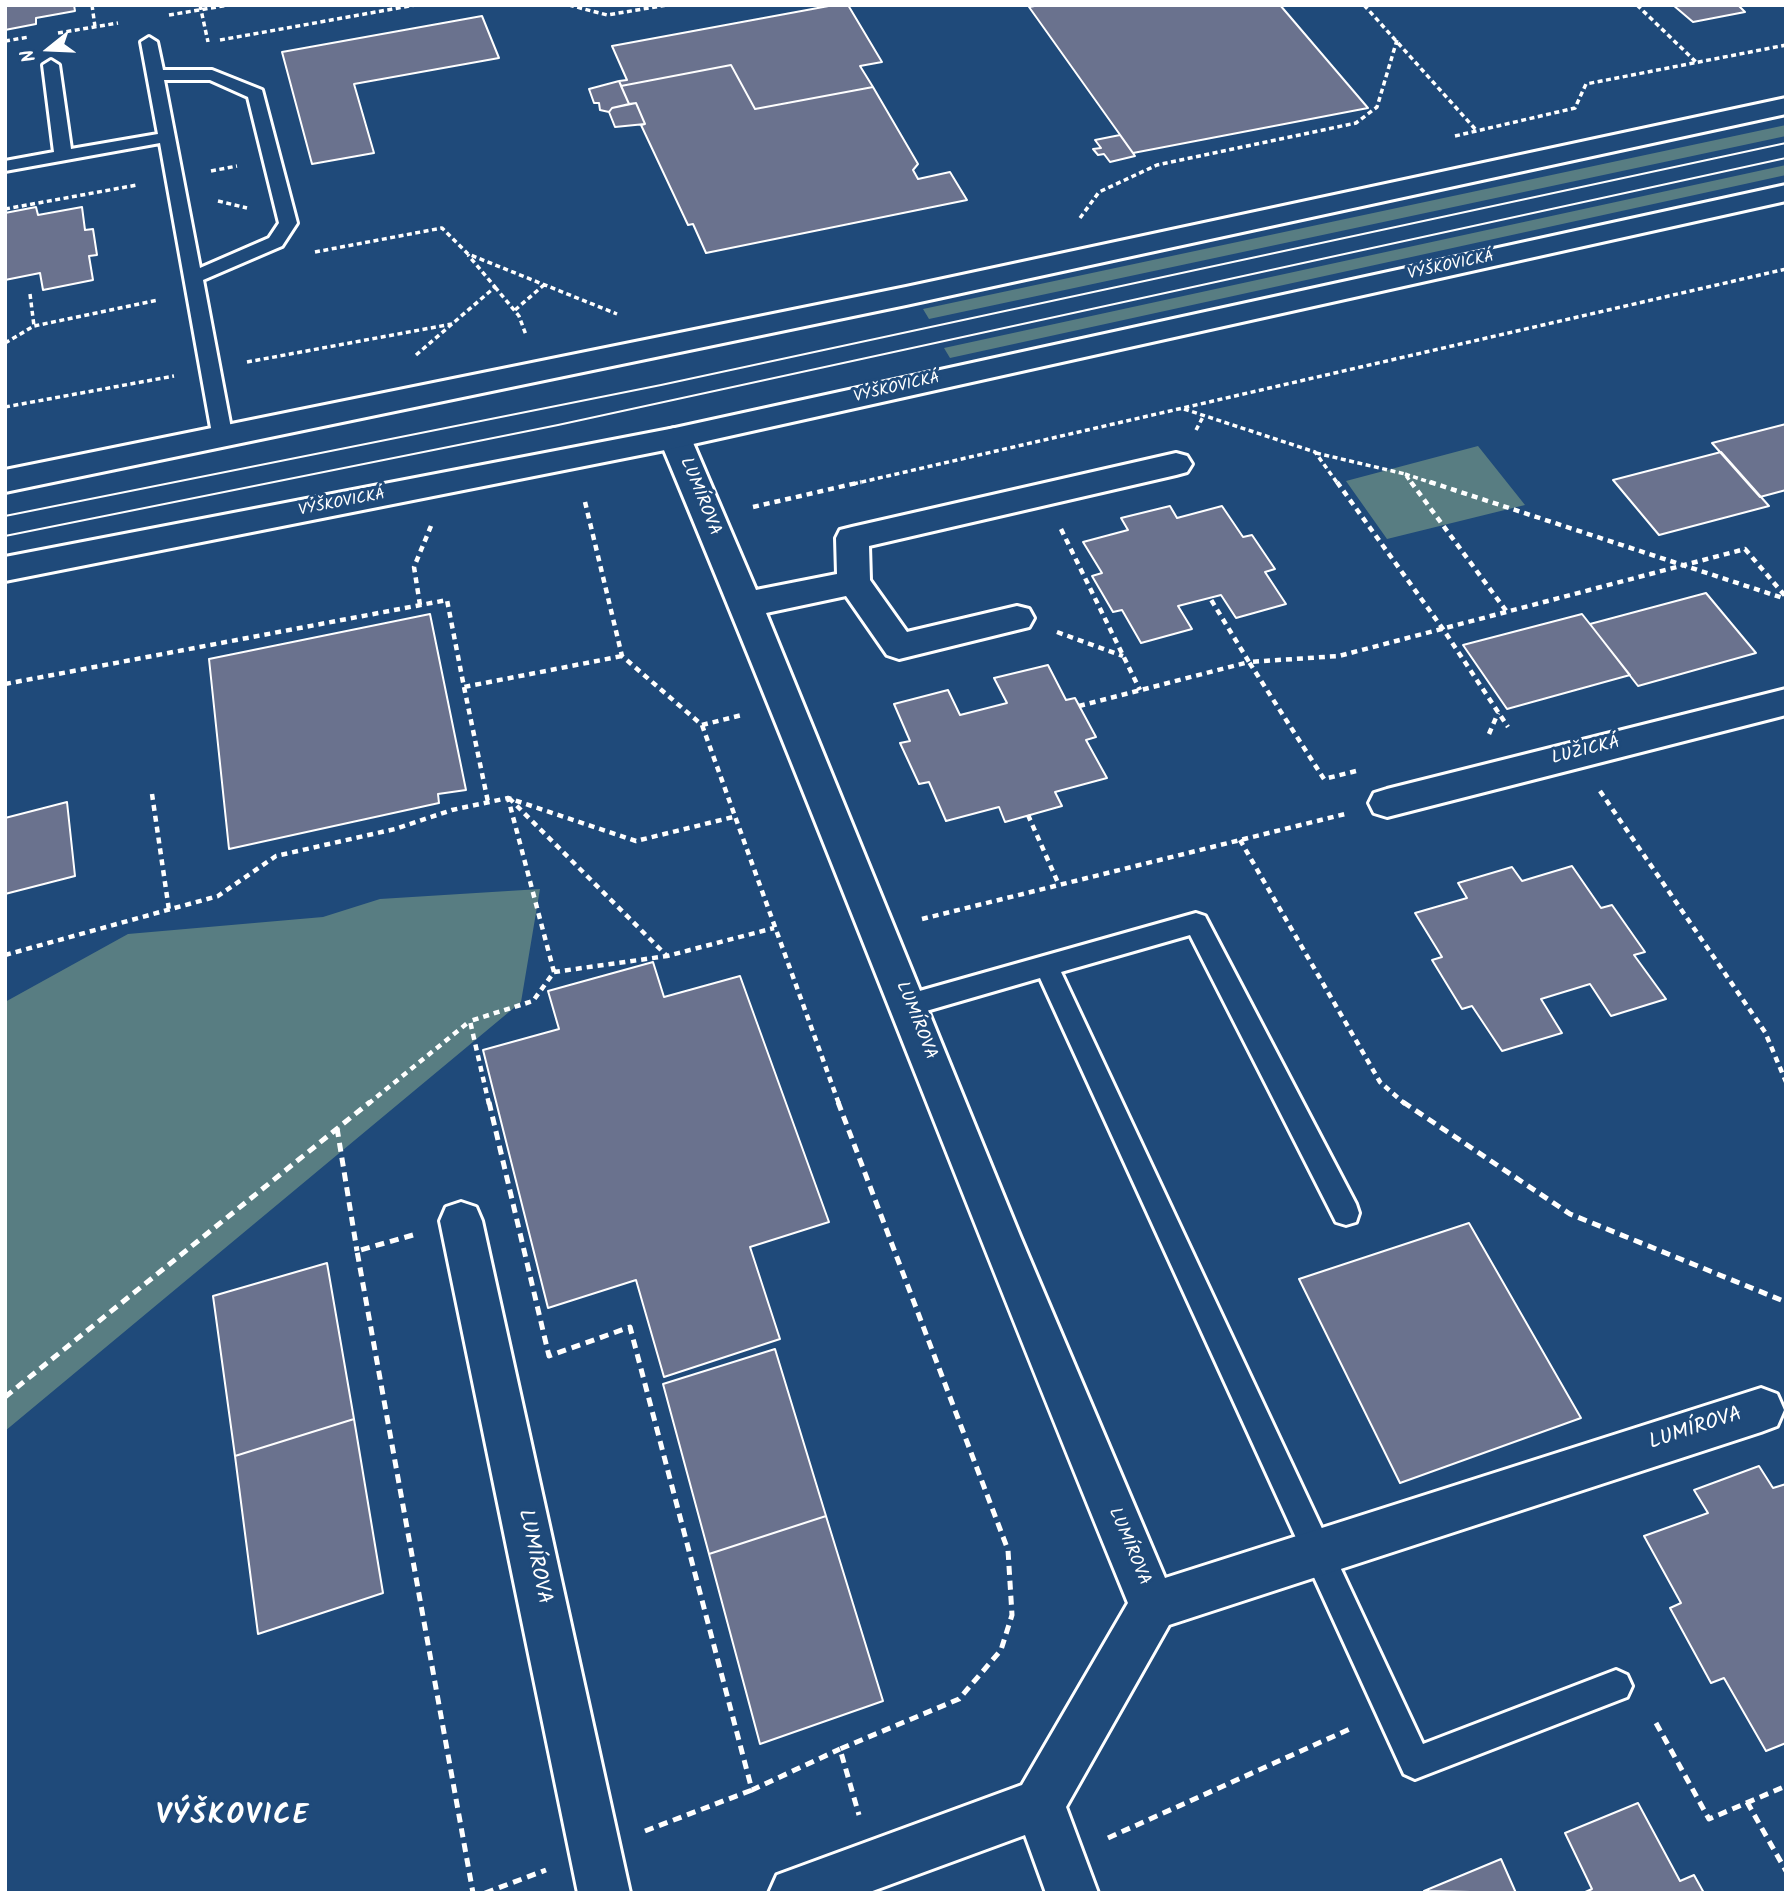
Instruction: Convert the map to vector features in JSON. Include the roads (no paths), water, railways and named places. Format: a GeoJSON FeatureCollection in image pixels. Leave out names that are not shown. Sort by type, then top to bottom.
{"type":"FeatureCollection","features":[{"type":"Feature","properties":{"kind":"street"},"geometry":{"type":"LineString","coordinates":[[5,481],[223,439],[906,296],[1786,106]]}},
{"type":"Feature","properties":{"kind":"street","name":"VÝŠKOVICKÁ"},"geometry":{"type":"LineString","coordinates":[[5,569],[675,438],[1786,193]]}},
{"type":"Feature","properties":{"kind":"street","name":"LUMÍROVA"},"geometry":{"type":"LineString","coordinates":[[675,438],[788,705],[999,1236],[1153,1606]]}},
{"type":"Feature","properties":{"kind":"street"},"geometry":{"type":"LineString","coordinates":[[1017,618],[899,646],[854,582],[852,538],[1176,464]]}},
{"type":"Feature","properties":{"kind":"street"},"geometry":{"type":"LineString","coordinates":[[744,605],[854,582]]}},
{"type":"Feature","properties":{"kind":"street","name":"LUŽICKÁ"},"geometry":{"type":"LineString","coordinates":[[1387,803],[1786,702]]}},
{"type":"Feature","properties":{"kind":"street","name":"LUMÍROVA"},"geometry":{"type":"LineString","coordinates":[[461,1221],[604,1893]]}},
{"type":"Feature","properties":{"kind":"street","name":"LUMÍROVA"},"geometry":{"type":"LineString","coordinates":[[1039,1804],[1153,1606],[1760,1410]]}},
{"type":"Feature","properties":{"kind":"street"},"geometry":{"type":"LineString","coordinates":[[795,1893],[1039,1804],[1066,1876]]}},
{"type":"Feature","properties":{"kind":"lane"},"geometry":{"type":"LineString","coordinates":[[149,42],[176,190],[197,284],[223,439]]}},
{"type":"Feature","properties":{"kind":"lane"},"geometry":{"type":"LineString","coordinates":[[51,65],[63,156]]}},
{"type":"Feature","properties":{"kind":"lane"},"geometry":{"type":"LineString","coordinates":[[155,75],[212,75],[256,94],[286,213],[288,223],[276,242],[197,284]]}},
{"type":"Feature","properties":{"kind":"lane"},"geometry":{"type":"LineString","coordinates":[[5,166],[167,137]]}},
{"type":"Feature","properties":{"kind":"lane"},"geometry":{"type":"LineString","coordinates":[[909,1004],[1196,923],[1346,1213]]}},
{"type":"Feature","properties":{"kind":"lane"},"geometry":{"type":"LineString","coordinates":[[1046,965],[1320,1551],[1415,1763],[1616,1686]]}},
{"type":"Feature","properties":{"kind":"tram line"},"geometry":{"type":"LineString","coordinates":[[5,516],[661,385],[1786,143]]}},
{"type":"Feature","properties":{"kind":"tram line"},"geometry":{"type":"LineString","coordinates":[[5,536],[558,425],[1786,158]]}},
{"type":"Feature","properties":{"kind":"district","name":"VÝŠKOVICE"},"geometry":{"type":"Point","coordinates":[233,1818]}}]}
